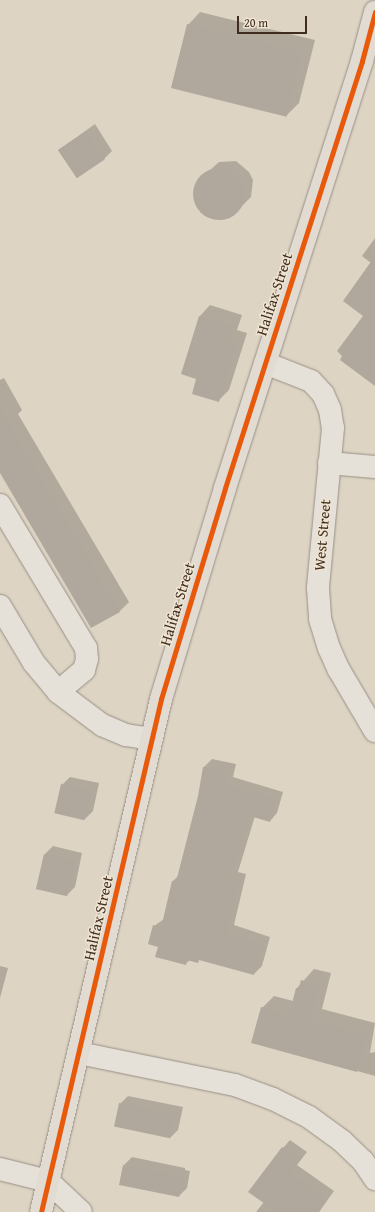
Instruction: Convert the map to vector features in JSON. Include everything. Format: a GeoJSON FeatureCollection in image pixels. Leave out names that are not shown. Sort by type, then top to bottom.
{"type":"FeatureCollection","features":[{"type":"Feature","properties":{"kind":"main road","name":"Halifax Street"},"geometry":{"type":"LineString","coordinates":[[41,1212],[152,739],[175,652],[264,363],[362,61],[375,12]]}},
{"type":"Feature","properties":{"kind":"street","name":"West Street"},"geometry":{"type":"LineString","coordinates":[[264,363],[311,381],[323,394],[330,410],[333,428],[318,588],[320,619],[339,670],[375,731]]}},
{"type":"Feature","properties":{"kind":"street"},"geometry":{"type":"LineString","coordinates":[[329,463],[375,467]]}},
{"type":"Feature","properties":{"kind":"street"},"geometry":{"type":"LineString","coordinates":[[0,505],[86,648],[87,659],[84,670],[58,692]]}},
{"type":"Feature","properties":{"kind":"street"},"geometry":{"type":"LineString","coordinates":[[0,606],[34,664],[58,692],[102,726],[126,735],[152,739]]}},
{"type":"Feature","properties":{"kind":"street"},"geometry":{"type":"LineString","coordinates":[[79,1053],[235,1085],[273,1099],[309,1117],[342,1141],[363,1161],[375,1179]]}},
{"type":"Feature","properties":{"kind":"street"},"geometry":{"type":"LineString","coordinates":[[0,1168],[48,1181],[81,1212]]}},
{"type":"Feature","properties":{"kind":"building"},"geometry":{"type":"Polygon","coordinates":[[[187,24],[302,53],[286,117],[171,88],[187,24]]]}},
{"type":"Feature","properties":{"kind":"building"},"geometry":{"type":"Polygon","coordinates":[[[86,131],[105,159],[77,178],[58,150],[86,131]]]}},
{"type":"Feature","properties":{"kind":"building"},"geometry":{"type":"Polygon","coordinates":[[[214,168],[224,168],[238,175],[245,189],[245,199],[238,213],[224,220],[214,220],[204,216],[197,209],[193,199],[193,189],[197,179],[204,172],[214,168]]]}},
{"type":"Feature","properties":{"kind":"building"},"geometry":{"type":"Polygon","coordinates":[[[375,256],[375,386],[340,360],[342,356],[337,351],[363,316],[343,301],[375,256]]]}},
{"type":"Feature","properties":{"kind":"building"},"geometry":{"type":"Polygon","coordinates":[[[199,316],[232,326],[227,341],[237,344],[219,402],[192,394],[196,379],[181,374],[199,316]]]}},
{"type":"Feature","properties":{"kind":"building"},"geometry":{"type":"Polygon","coordinates":[[[0,408],[120,612],[91,628],[0,473],[0,408]]]}},
{"type":"Feature","properties":{"kind":"building"},"geometry":{"type":"Polygon","coordinates":[[[203,767],[228,772],[226,785],[276,799],[270,822],[250,816],[230,880],[239,882],[226,933],[263,945],[254,975],[199,960],[198,963],[187,960],[186,965],[155,957],[158,947],[148,944],[153,925],[161,928],[172,881],[176,882],[198,796],[203,767]]]}},
{"type":"Feature","properties":{"kind":"building"},"geometry":{"type":"Polygon","coordinates":[[[61,784],[91,791],[84,820],[54,813],[61,784]]]}},
{"type":"Feature","properties":{"kind":"building"},"geometry":{"type":"Polygon","coordinates":[[[44,854],[75,861],[67,896],[36,889],[44,854]]]}},
{"type":"Feature","properties":{"kind":"building"},"geometry":{"type":"Polygon","coordinates":[[[301,980],[319,985],[311,1021],[367,1036],[357,1072],[251,1043],[261,1007],[289,1015],[296,988],[299,988],[301,980]]]}},
{"type":"Feature","properties":{"kind":"building"},"geometry":{"type":"Polygon","coordinates":[[[119,1103],[175,1115],[170,1138],[114,1126],[119,1103]]]}},
{"type":"Feature","properties":{"kind":"building"},"geometry":{"type":"Polygon","coordinates":[[[282,1147],[300,1160],[290,1173],[327,1200],[319,1212],[277,1212],[248,1192],[282,1147]]]}},
{"type":"Feature","properties":{"kind":"building"},"geometry":{"type":"Polygon","coordinates":[[[123,1165],[178,1175],[177,1178],[183,1179],[179,1197],[119,1185],[123,1165]]]}},
{"type":"Feature","properties":{"kind":"cycle path"},"geometry":{"type":"LineString","coordinates":[[41,1212],[161,699],[225,488],[362,61],[375,12]]}}]}
